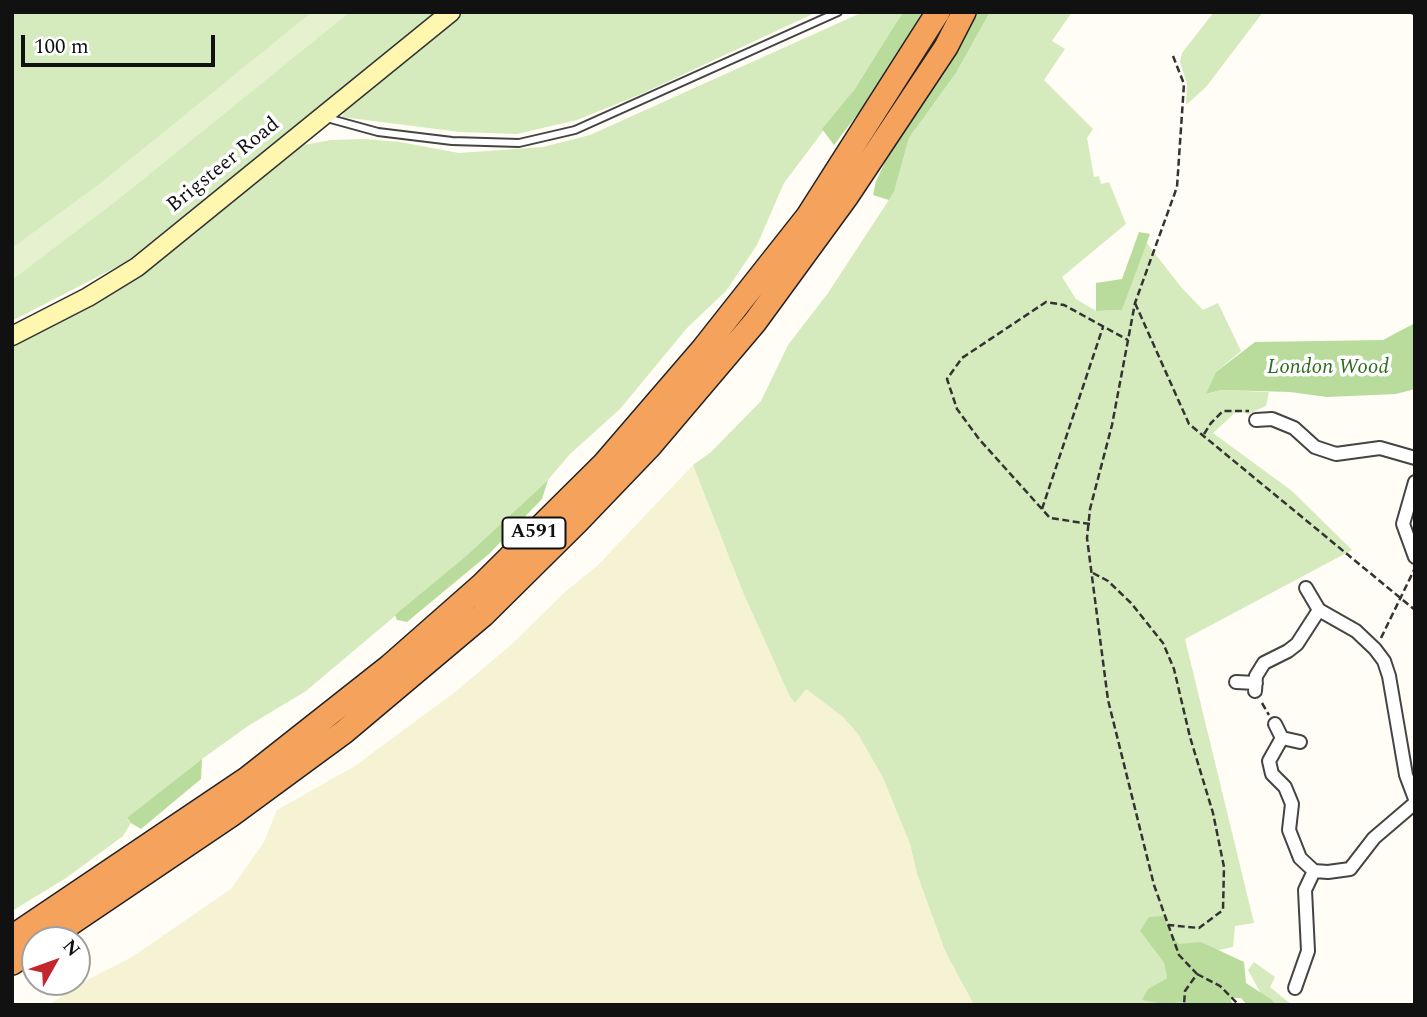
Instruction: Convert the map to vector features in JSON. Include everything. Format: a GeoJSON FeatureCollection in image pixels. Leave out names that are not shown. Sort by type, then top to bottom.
{"type":"FeatureCollection","features":[{"type":"Feature","properties":{"kind":"highway","name":"A591"},"geometry":{"type":"LineString","coordinates":[[12,937],[248,778],[380,674],[482,585],[604,464],[704,349],[808,216],[938,12]]}},
{"type":"Feature","properties":{"kind":"highway","name":"A591"},"geometry":{"type":"LineString","coordinates":[[67,926],[231,815],[344,732],[483,615],[578,521],[649,447],[755,323],[847,196],[946,47],[964,12]]}},
{"type":"Feature","properties":{"kind":"street","name":"Brigsteer Road"},"geometry":{"type":"LineString","coordinates":[[12,336],[88,297],[137,267],[451,12]]}},
{"type":"Feature","properties":{"kind":"street"},"geometry":{"type":"LineString","coordinates":[[1256,420],[1272,419],[1294,428],[1315,447],[1336,454],[1380,448],[1415,458]]}},
{"type":"Feature","properties":{"kind":"street"},"geometry":{"type":"LineString","coordinates":[[1415,482],[1403,524],[1415,557]]}},
{"type":"Feature","properties":{"kind":"street"},"geometry":{"type":"LineString","coordinates":[[1282,738],[1269,761],[1272,774],[1285,787],[1292,804],[1289,830],[1300,858],[1314,871],[1350,869],[1374,838],[1415,801],[1406,775],[1390,676],[1384,662],[1376,649],[1356,631],[1320,610],[1306,588]]}},
{"type":"Feature","properties":{"kind":"street"},"geometry":{"type":"LineString","coordinates":[[1236,682],[1255,687],[1256,676],[1264,663],[1288,651],[1297,643],[1320,610]]}},
{"type":"Feature","properties":{"kind":"street"},"geometry":{"type":"LineString","coordinates":[[1275,724],[1282,738]]}},
{"type":"Feature","properties":{"kind":"street"},"geometry":{"type":"LineString","coordinates":[[1282,738],[1300,742]]}},
{"type":"Feature","properties":{"kind":"street"},"geometry":{"type":"LineString","coordinates":[[1295,988],[1308,951],[1305,890],[1314,871]]}},
{"type":"Feature","properties":{"kind":"lane"},"geometry":{"type":"LineString","coordinates":[[321,116],[378,132],[452,141],[519,143],[575,130],[838,12]]}},
{"type":"Feature","properties":{"kind":"path"},"geometry":{"type":"LineString","coordinates":[[1410,12],[1415,15]]}},
{"type":"Feature","properties":{"kind":"path"},"geometry":{"type":"LineString","coordinates":[[1173,56],[1184,84],[1177,187],[1135,303],[1112,425],[1090,509],[1087,538],[1108,700],[1154,885],[1179,955],[1197,974],[1220,986],[1239,1005]]}},
{"type":"Feature","properties":{"kind":"path"},"geometry":{"type":"LineString","coordinates":[[1090,524],[1050,518],[979,439],[957,410],[947,379],[962,358],[1046,302],[1064,305],[1128,340]]}},
{"type":"Feature","properties":{"kind":"path"},"geometry":{"type":"LineString","coordinates":[[1135,303],[1189,424],[1415,610]]}},
{"type":"Feature","properties":{"kind":"path"},"geometry":{"type":"LineString","coordinates":[[1042,509],[1104,326]]}},
{"type":"Feature","properties":{"kind":"path"},"geometry":{"type":"LineString","coordinates":[[1203,435],[1223,411],[1254,411],[1256,420]]}},
{"type":"Feature","properties":{"kind":"path"},"geometry":{"type":"LineString","coordinates":[[1376,649],[1415,568]]}},
{"type":"Feature","properties":{"kind":"path"},"geometry":{"type":"LineString","coordinates":[[1093,573],[1108,581],[1131,603],[1163,643],[1174,669],[1190,737],[1213,813],[1224,867],[1223,910],[1199,928],[1168,925]]}},
{"type":"Feature","properties":{"kind":"path"},"geometry":{"type":"LineString","coordinates":[[1255,687],[1275,724]]}},
{"type":"Feature","properties":{"kind":"path"},"geometry":{"type":"LineString","coordinates":[[1184,1005],[1185,991],[1197,974]]}},
{"type":"Feature","properties":{"kind":"shaded area"},"geometry":{"type":"Polygon","coordinates":[[[693,465],[742,590],[789,695],[806,689],[843,717],[858,734],[883,778],[910,844],[917,874],[945,951],[974,1005],[49,1005],[62,996],[91,996],[91,978],[132,957],[231,889],[264,842],[277,810],[355,766],[455,692],[598,565],[693,465]]]}},
{"type":"Feature","properties":{"kind":"green space"},"geometry":{"type":"Polygon","coordinates":[[[12,12],[444,12],[286,133],[126,262],[12,321],[12,12]]]}},
{"type":"Feature","properties":{"kind":"green space"},"geometry":{"type":"Polygon","coordinates":[[[312,12],[350,12],[119,199],[12,280],[12,248],[102,182],[312,12]]]}},
{"type":"Feature","properties":{"kind":"green space"},"geometry":{"type":"Polygon","coordinates":[[[462,12],[817,12],[639,95],[577,120],[517,134],[460,132],[342,117],[348,105],[462,12]]]}},
{"type":"Feature","properties":{"kind":"green space"},"geometry":{"type":"Polygon","coordinates":[[[863,12],[903,12],[854,90],[784,183],[757,245],[726,291],[687,328],[620,409],[466,556],[306,691],[248,726],[202,759],[127,819],[131,823],[123,836],[66,878],[12,911],[12,343],[136,278],[304,145],[331,140],[365,139],[400,142],[459,153],[543,147],[590,135],[863,12]]]}},
{"type":"Feature","properties":{"kind":"green space"},"geometry":{"type":"Polygon","coordinates":[[[903,12],[922,12],[883,81],[834,145],[822,129],[854,90],[903,12]]]}},
{"type":"Feature","properties":{"kind":"green space"},"geometry":{"type":"Polygon","coordinates":[[[972,12],[990,12],[956,73],[909,138],[894,192],[889,200],[873,195],[876,181],[888,156],[972,12]]]}},
{"type":"Feature","properties":{"kind":"green space"},"geometry":{"type":"Polygon","coordinates":[[[990,12],[1072,12],[1052,41],[1065,49],[1044,80],[1093,129],[1087,138],[1094,177],[1099,176],[1101,184],[1109,182],[1126,224],[1062,277],[1076,299],[1096,311],[1122,310],[1146,242],[1203,310],[1218,303],[1241,351],[1216,372],[1207,394],[1221,390],[1269,392],[1266,406],[1248,414],[1237,411],[1213,433],[1292,491],[1352,550],[1185,639],[1254,923],[1235,926],[1233,947],[1200,954],[1140,931],[1164,963],[1167,978],[1148,989],[1163,1004],[1187,1002],[1188,1005],[974,1005],[945,951],[917,874],[910,844],[883,778],[858,734],[843,717],[806,689],[795,703],[789,695],[742,590],[693,465],[711,452],[761,401],[788,345],[828,293],[894,192],[909,138],[956,73],[990,12]]]}},
{"type":"Feature","properties":{"kind":"green space"},"geometry":{"type":"Polygon","coordinates":[[[1214,12],[1263,12],[1206,87],[1186,105],[1187,84],[1180,62],[1182,53],[1214,12]]]}},
{"type":"Feature","properties":{"kind":"green space"},"geometry":{"type":"Polygon","coordinates":[[[1139,232],[1150,234],[1122,310],[1096,311],[1096,283],[1122,279],[1139,232]]]}},
{"type":"Feature","properties":{"kind":"green space","name":"London Wood"},"geometry":{"type":"Polygon","coordinates":[[[1415,323],[1415,389],[1396,394],[1327,397],[1290,392],[1221,390],[1206,394],[1216,372],[1255,342],[1383,340],[1415,323]]]}},
{"type":"Feature","properties":{"kind":"green space"},"geometry":{"type":"Polygon","coordinates":[[[548,480],[542,499],[489,554],[407,622],[397,620],[395,615],[466,556],[548,480]]]}},
{"type":"Feature","properties":{"kind":"green space"},"geometry":{"type":"Polygon","coordinates":[[[202,759],[201,779],[141,829],[131,823],[127,818],[202,759]]]}},
{"type":"Feature","properties":{"kind":"green space"},"geometry":{"type":"Polygon","coordinates":[[[1164,916],[1170,934],[1179,944],[1201,942],[1244,962],[1246,983],[1272,1000],[1275,1005],[1247,1005],[1241,998],[1230,998],[1233,1005],[1188,1005],[1186,1002],[1163,1004],[1142,1000],[1148,989],[1167,978],[1164,963],[1140,931],[1149,917],[1164,916]]]}},
{"type":"Feature","properties":{"kind":"green space"},"geometry":{"type":"Polygon","coordinates":[[[1254,962],[1275,977],[1270,987],[1292,1005],[1267,1005],[1248,970],[1254,962]]]}}]}
